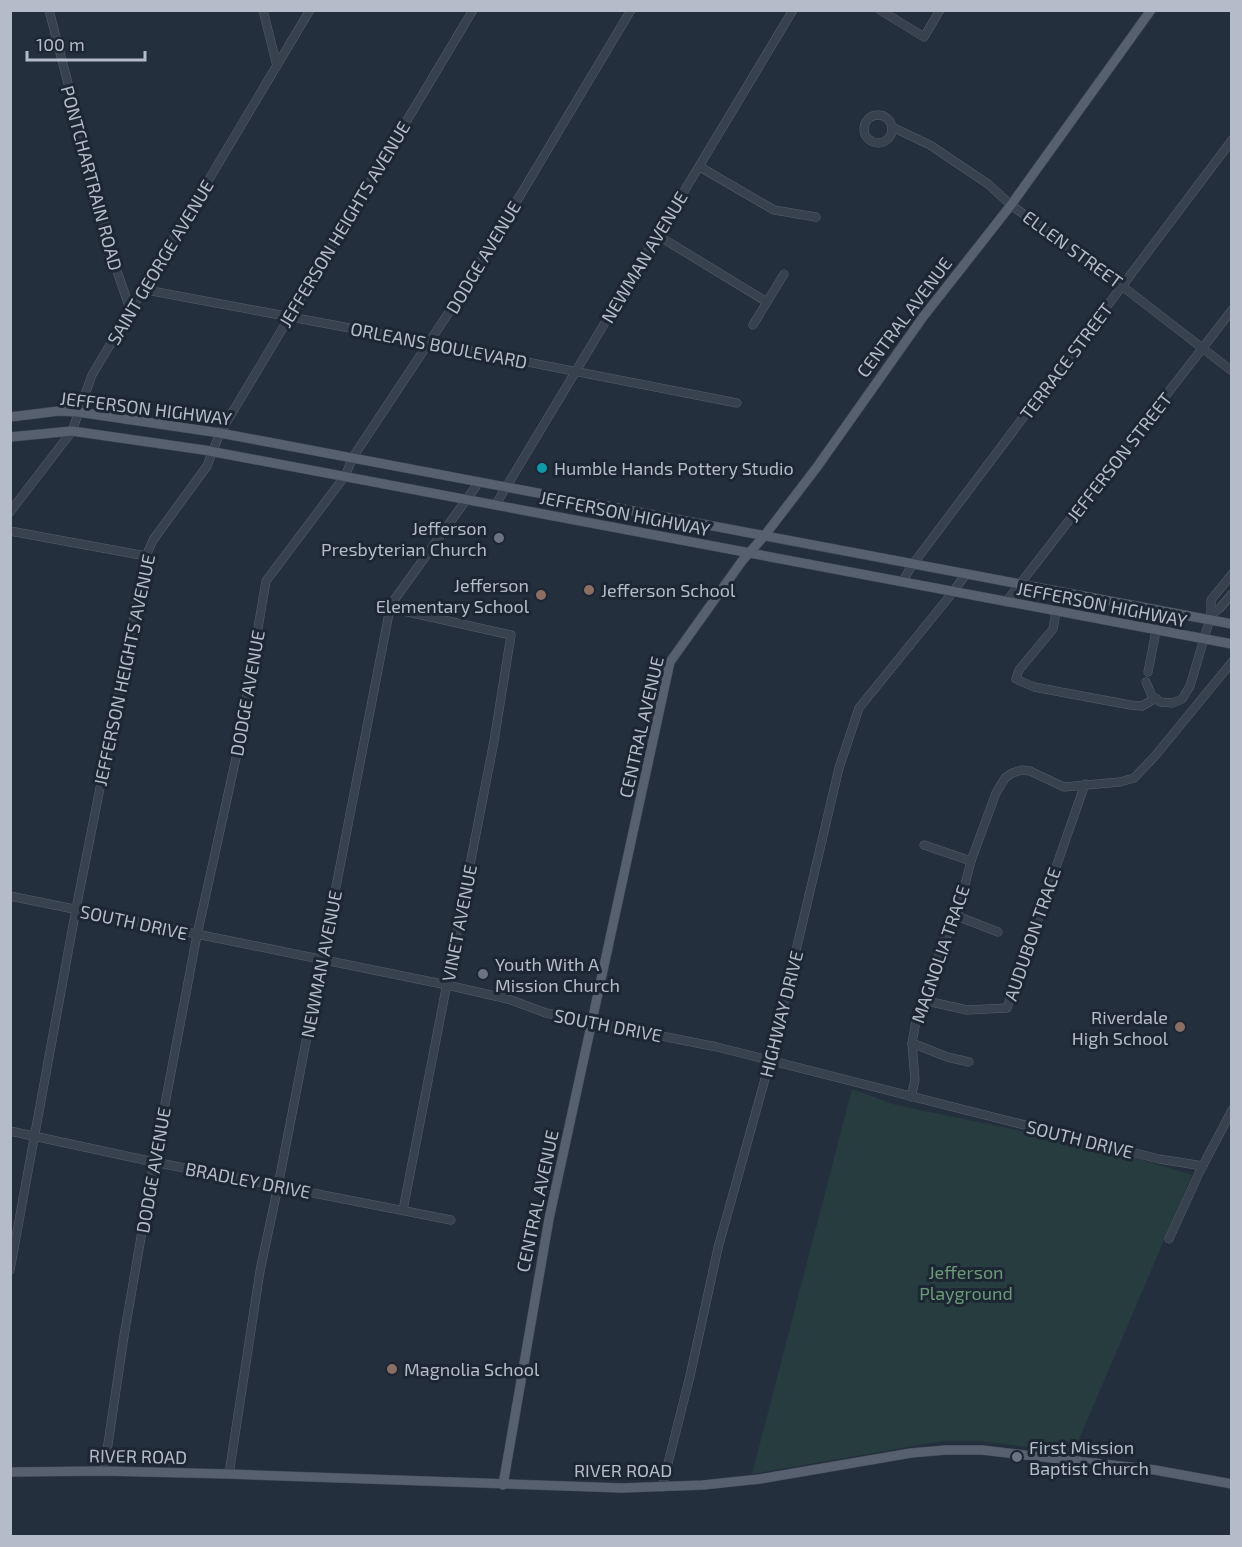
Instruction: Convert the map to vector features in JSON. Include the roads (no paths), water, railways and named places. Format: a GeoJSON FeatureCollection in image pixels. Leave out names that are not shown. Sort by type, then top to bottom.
{"type":"FeatureCollection","features":[{"type":"Feature","properties":{"kind":"main road","name":"CENTRAL AVENUE"},"geometry":{"type":"LineString","coordinates":[[502,1485],[520,1396],[539,1272],[670,662],[749,554],[817,467],[923,317],[1011,205],[1151,10]]}},
{"type":"Feature","properties":{"kind":"main road","name":"JEFFERSON HIGHWAY"},"geometry":{"type":"LineString","coordinates":[[10,417],[59,411],[78,412],[219,433],[1020,585],[1210,617],[1232,624]]}},
{"type":"Feature","properties":{"kind":"main road","name":"JEFFERSON HIGHWAY"},"geometry":{"type":"LineString","coordinates":[[10,437],[72,431],[212,452],[1232,644]]}},
{"type":"Feature","properties":{"kind":"main road","name":"RIVER ROAD"},"geometry":{"type":"LineString","coordinates":[[10,1472],[104,1471],[229,1474],[622,1488],[760,1479],[911,1453],[984,1450],[1155,1470],[1232,1484]]}},
{"type":"Feature","properties":{"kind":"street","name":"PONTCHARTRAIN ROAD"},"geometry":{"type":"LineString","coordinates":[[49,10],[108,241],[130,309]]}},
{"type":"Feature","properties":{"kind":"street"},"geometry":{"type":"LineString","coordinates":[[263,10],[277,66]]}},
{"type":"Feature","properties":{"kind":"street","name":"SAINT GEORGE AVENUE"},"geometry":{"type":"LineString","coordinates":[[10,512],[72,431],[92,375],[141,289],[310,10]]}},
{"type":"Feature","properties":{"kind":"street","name":"JEFFERSON HEIGHTS AVENUE"},"geometry":{"type":"LineString","coordinates":[[10,1269],[76,909],[146,556],[153,540],[207,466],[219,433],[473,10]]}},
{"type":"Feature","properties":{"kind":"street","name":"DODGE AVENUE"},"geometry":{"type":"LineString","coordinates":[[104,1471],[124,1335],[154,1162],[197,935],[236,758],[266,581],[345,476],[353,458],[463,291],[632,10]]}},
{"type":"Feature","properties":{"kind":"street","name":"NEWMAN AVENUE"},"geometry":{"type":"LineString","coordinates":[[496,504],[793,10]]}},
{"type":"Feature","properties":{"kind":"street"},"geometry":{"type":"LineString","coordinates":[[880,10],[924,37],[940,10]]}},
{"type":"Feature","properties":{"kind":"street","name":"ELLEN STREET"},"geometry":{"type":"LineString","coordinates":[[892,127],[953,160],[988,184],[1011,205],[1122,286],[1232,371]]}},
{"type":"Feature","properties":{"kind":"street","name":"TERRACE STREET"},"geometry":{"type":"LineString","coordinates":[[902,582],[913,564],[1232,140]]}},
{"type":"Feature","properties":{"kind":"street"},"geometry":{"type":"LineString","coordinates":[[700,167],[774,210],[816,217]]}},
{"type":"Feature","properties":{"kind":"street"},"geometry":{"type":"LineString","coordinates":[[657,235],[767,302]]}},
{"type":"Feature","properties":{"kind":"street"},"geometry":{"type":"LineString","coordinates":[[753,325],[784,274]]}},
{"type":"Feature","properties":{"kind":"street","name":"ORLEANS BOULEVARD"},"geometry":{"type":"LineString","coordinates":[[141,289],[737,403]]}},
{"type":"Feature","properties":{"kind":"street","name":"JEFFERSON STREET"},"geometry":{"type":"LineString","coordinates":[[1006,602],[1232,310]]}},
{"type":"Feature","properties":{"kind":"street","name":"NEWMAN AVENUE"},"geometry":{"type":"LineString","coordinates":[[229,1474],[260,1271],[390,608],[410,576],[479,482]]}},
{"type":"Feature","properties":{"kind":"street"},"geometry":{"type":"LineString","coordinates":[[10,531],[146,556]]}},
{"type":"Feature","properties":{"kind":"street","name":"HIGHWAY DRIVE"},"geometry":{"type":"LineString","coordinates":[[662,1487],[690,1376],[718,1248],[770,1060],[839,768],[859,708],[966,574]]}},
{"type":"Feature","properties":{"kind":"street"},"geometry":{"type":"LineString","coordinates":[[1146,682],[1152,696],[1160,702],[1173,703],[1182,699],[1190,686],[1210,617],[1211,600],[1232,574]]}},
{"type":"Feature","properties":{"kind":"street"},"geometry":{"type":"LineString","coordinates":[[1210,617],[1232,594]]}},
{"type":"Feature","properties":{"kind":"street","name":"VINET AVENUE"},"geometry":{"type":"LineString","coordinates":[[390,608],[511,635],[494,741],[403,1210]]}},
{"type":"Feature","properties":{"kind":"street"},"geometry":{"type":"LineString","coordinates":[[1056,612],[1053,629],[1019,670],[1016,679],[1034,687],[1103,701],[1142,706],[1155,698]]}},
{"type":"Feature","properties":{"kind":"street"},"geometry":{"type":"LineString","coordinates":[[1148,672],[1156,631]]}},
{"type":"Feature","properties":{"kind":"street"},"geometry":{"type":"LineString","coordinates":[[971,861],[996,793],[1005,778],[1022,770],[1030,771],[1064,787],[1120,782],[1134,778],[1155,756],[1232,662]]}},
{"type":"Feature","properties":{"kind":"street","name":"AUDUBON TRACE"},"geometry":{"type":"LineString","coordinates":[[927,1001],[967,1010],[1007,1008],[1085,784]]}},
{"type":"Feature","properties":{"kind":"street","name":"MAGNOLIA TRACE"},"geometry":{"type":"LineString","coordinates":[[911,1097],[915,1080],[912,1043],[916,1021],[927,1001],[939,950],[957,916],[971,861],[924,845]]}},
{"type":"Feature","properties":{"kind":"street","name":"SOUTH DRIVE"},"geometry":{"type":"LineString","coordinates":[[10,896],[447,985],[508,999],[546,1013],[717,1047],[1159,1159],[1203,1166]]}},
{"type":"Feature","properties":{"kind":"street"},"geometry":{"type":"LineString","coordinates":[[957,916],[998,932]]}},
{"type":"Feature","properties":{"kind":"street"},"geometry":{"type":"LineString","coordinates":[[912,1043],[947,1057],[969,1062]]}},
{"type":"Feature","properties":{"kind":"street"},"geometry":{"type":"LineString","coordinates":[[1169,1239],[1232,1110]]}},
{"type":"Feature","properties":{"kind":"street","name":"BRADLEY DRIVE"},"geometry":{"type":"LineString","coordinates":[[10,1131],[154,1162],[451,1220]]}},
{"type":"Feature","properties":{"kind":"place","name":"Humble Hands Pottery Studio"},"geometry":{"type":"Point","coordinates":[542,468]}},
{"type":"Feature","properties":{"kind":"place","name":"Jefferson Presbyterian Church"},"geometry":{"type":"Point","coordinates":[499,538]}},
{"type":"Feature","properties":{"kind":"place","name":"Jefferson School"},"geometry":{"type":"Point","coordinates":[589,590]}},
{"type":"Feature","properties":{"kind":"place","name":"Jefferson Elementary School"},"geometry":{"type":"Point","coordinates":[541,595]}},
{"type":"Feature","properties":{"kind":"place","name":"Youth With A Mission Church"},"geometry":{"type":"Point","coordinates":[483,974]}},
{"type":"Feature","properties":{"kind":"place","name":"Riverdale High School"},"geometry":{"type":"Point","coordinates":[1180,1027]}},
{"type":"Feature","properties":{"kind":"place","name":"Magnolia School"},"geometry":{"type":"Point","coordinates":[392,1369]}},
{"type":"Feature","properties":{"kind":"place","name":"First Mission Baptist Church"},"geometry":{"type":"Point","coordinates":[1017,1457]}},
{"type":"Feature","properties":{"kind":"park label","name":"Jefferson Playground"},"geometry":{"type":"Point","coordinates":[966,1282]}}]}
